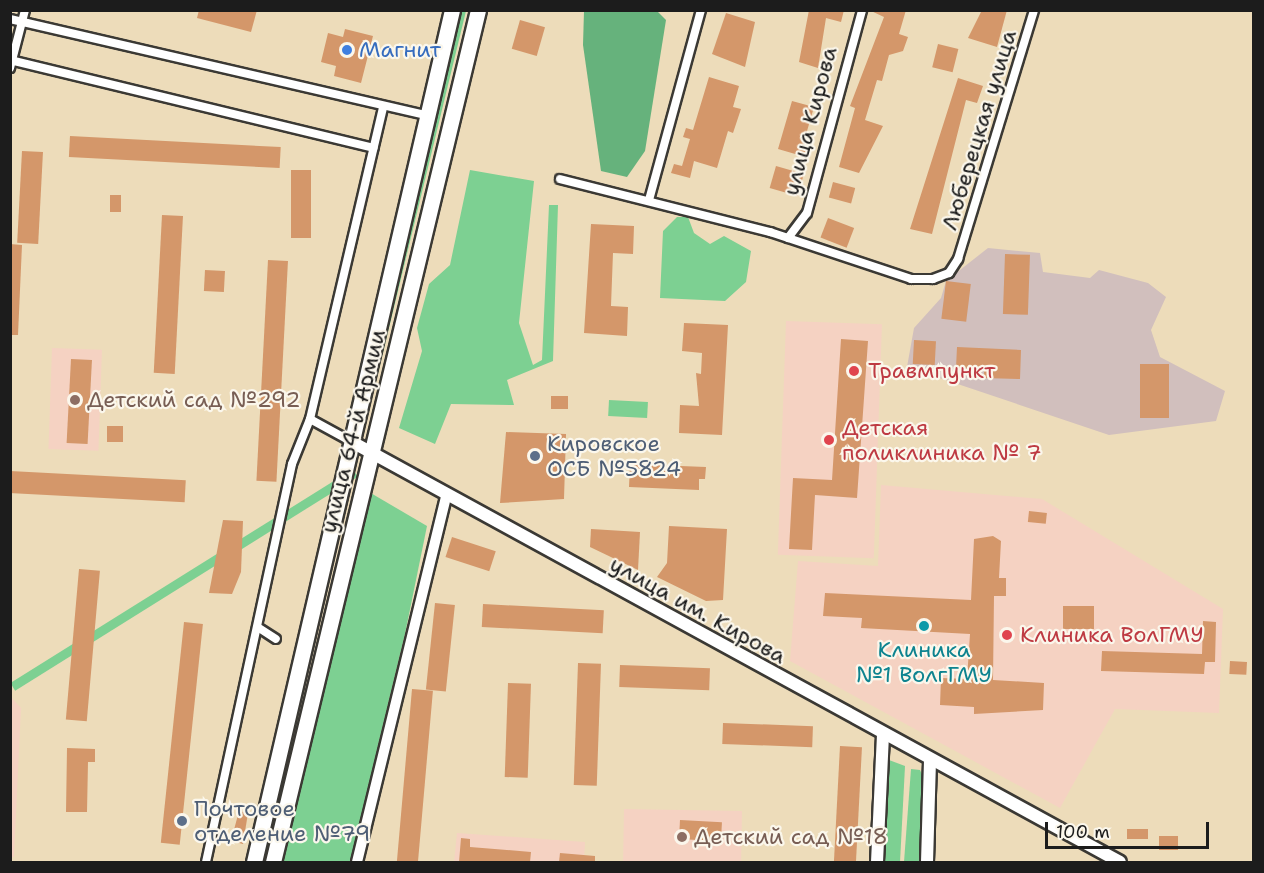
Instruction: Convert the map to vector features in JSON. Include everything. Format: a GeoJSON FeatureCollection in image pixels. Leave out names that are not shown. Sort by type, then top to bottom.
{"type":"FeatureCollection","features":[{"type":"Feature","properties":{"kind":"highway","name":"улица 64-й Армии"},"geometry":{"type":"LineString","coordinates":[[254,862],[452,10]]}},
{"type":"Feature","properties":{"kind":"highway","name":"улица 64-й Армии"},"geometry":{"type":"LineString","coordinates":[[273,862],[478,10]]}},
{"type":"Feature","properties":{"kind":"main road","name":"улица им. Кирова"},"geometry":{"type":"LineString","coordinates":[[352,442],[930,762],[1120,862]]}},
{"type":"Feature","properties":{"kind":"main road"},"geometry":{"type":"LineString","coordinates":[[877,862],[883,736]]}},
{"type":"Feature","properties":{"kind":"main road"},"geometry":{"type":"LineString","coordinates":[[927,862],[930,762]]}},
{"type":"Feature","properties":{"kind":"street"},"geometry":{"type":"LineString","coordinates":[[25,10],[11,63],[373,148]]}},
{"type":"Feature","properties":{"kind":"street"},"geometry":{"type":"LineString","coordinates":[[649,200],[701,10]]}},
{"type":"Feature","properties":{"kind":"street","name":"улица Кирова"},"geometry":{"type":"LineString","coordinates":[[788,238],[807,213],[862,10]]}},
{"type":"Feature","properties":{"kind":"street","name":"Люберецкая улица"},"geometry":{"type":"LineString","coordinates":[[788,238],[911,279],[949,273],[958,259],[1034,10]]}},
{"type":"Feature","properties":{"kind":"street"},"geometry":{"type":"LineString","coordinates":[[10,20],[383,108],[427,115]]}},
{"type":"Feature","properties":{"kind":"street"},"geometry":{"type":"LineString","coordinates":[[206,862],[260,628],[292,464],[310,419],[383,108]]}},
{"type":"Feature","properties":{"kind":"street"},"geometry":{"type":"LineString","coordinates":[[560,179],[649,200],[788,238]]}},
{"type":"Feature","properties":{"kind":"street"},"geometry":{"type":"LineString","coordinates":[[310,419],[352,442]]}},
{"type":"Feature","properties":{"kind":"street"},"geometry":{"type":"LineString","coordinates":[[357,862],[446,496]]}},
{"type":"Feature","properties":{"kind":"street"},"geometry":{"type":"LineString","coordinates":[[260,628],[276,639]]}},
{"type":"Feature","properties":{"kind":"shaded area"},"geometry":{"type":"Polygon","coordinates":[[[988,248],[1040,253],[1043,272],[1090,278],[1099,270],[1148,283],[1166,297],[1151,330],[1160,357],[1225,391],[1216,421],[1109,435],[907,367],[914,328],[941,298],[946,281],[988,248]]]}},
{"type":"Feature","properties":{"kind":"shaded area","name":"Детская поликлиника № 7"},"geometry":{"type":"Polygon","coordinates":[[[786,321],[882,324],[874,558],[778,555],[786,321]]]}},
{"type":"Feature","properties":{"kind":"shaded area","name":"Детский сад №292"},"geometry":{"type":"Polygon","coordinates":[[[52,348],[102,350],[98,451],[48,449],[52,348]]]}},
{"type":"Feature","properties":{"kind":"shaded area","name":"Клиника ВолГМУ"},"geometry":{"type":"Polygon","coordinates":[[[881,485],[1042,499],[1223,609],[1219,713],[1115,709],[1060,808],[790,661],[798,561],[878,566],[881,485]]]}},
{"type":"Feature","properties":{"kind":"shaded area"},"geometry":{"type":"Polygon","coordinates":[[[11,697],[21,708],[14,857],[10,857],[11,697]]]}},
{"type":"Feature","properties":{"kind":"shaded area","name":"Детский сад №18"},"geometry":{"type":"Polygon","coordinates":[[[624,809],[742,811],[741,862],[623,862],[624,809]]]}},
{"type":"Feature","properties":{"kind":"shaded area"},"geometry":{"type":"Polygon","coordinates":[[[457,833],[585,842],[584,862],[454,862],[457,833]]]}},
{"type":"Feature","properties":{"kind":"green space"},"geometry":{"type":"Polygon","coordinates":[[[459,11],[466,11],[363,435],[360,430],[459,11]]]}},
{"type":"Feature","properties":{"kind":"green space"},"geometry":{"type":"Polygon","coordinates":[[[584,11],[657,11],[666,20],[645,151],[627,177],[601,171],[583,45],[584,11]]]}},
{"type":"Feature","properties":{"kind":"green space"},"geometry":{"type":"Polygon","coordinates":[[[470,170],[534,181],[519,323],[533,365],[542,360],[549,205],[558,205],[553,361],[507,380],[514,405],[451,404],[435,444],[399,428],[422,351],[417,328],[429,284],[450,265],[470,170]]]}},
{"type":"Feature","properties":{"kind":"green space"},"geometry":{"type":"Polygon","coordinates":[[[677,217],[688,217],[694,233],[710,244],[724,236],[751,251],[746,282],[725,301],[660,298],[663,231],[677,217]]]}},
{"type":"Feature","properties":{"kind":"green space"},"geometry":{"type":"Polygon","coordinates":[[[609,400],[648,402],[647,418],[608,416],[609,400]]]}},
{"type":"Feature","properties":{"kind":"green space"},"geometry":{"type":"Polygon","coordinates":[[[353,469],[358,477],[15,691],[10,683],[353,469]]]}},
{"type":"Feature","properties":{"kind":"green space"},"geometry":{"type":"Polygon","coordinates":[[[369,492],[427,526],[405,634],[350,862],[282,862],[369,492]]]}},
{"type":"Feature","properties":{"kind":"green space"},"geometry":{"type":"Polygon","coordinates":[[[889,760],[905,766],[900,862],[882,862],[889,760]]]}},
{"type":"Feature","properties":{"kind":"green space"},"geometry":{"type":"Polygon","coordinates":[[[911,769],[920,770],[923,777],[921,862],[904,862],[911,769]]]}},
{"type":"Feature","properties":{"kind":"building"},"geometry":{"type":"Polygon","coordinates":[[[199,10],[257,10],[251,32],[197,18],[199,10]]]}},
{"type":"Feature","properties":{"kind":"building"},"geometry":{"type":"Polygon","coordinates":[[[809,10],[844,10],[841,22],[826,18],[818,68],[799,62],[809,10]]]}},
{"type":"Feature","properties":{"kind":"building"},"geometry":{"type":"Polygon","coordinates":[[[869,10],[906,10],[899,34],[908,37],[903,51],[889,55],[882,81],[877,80],[865,120],[883,126],[859,173],[839,167],[855,108],[850,106],[884,17],[869,10]]]}},
{"type":"Feature","properties":{"kind":"building"},"geometry":{"type":"Polygon","coordinates":[[[982,10],[1007,10],[997,47],[968,38],[982,10]]]}},
{"type":"Feature","properties":{"kind":"building"},"geometry":{"type":"Polygon","coordinates":[[[726,13],[755,22],[745,67],[712,54],[726,13]]]}},
{"type":"Feature","properties":{"kind":"building"},"geometry":{"type":"Polygon","coordinates":[[[520,20],[545,27],[537,56],[512,49],[520,20]]]}},
{"type":"Feature","properties":{"kind":"building","name":"Магнит"},"geometry":{"type":"Polygon","coordinates":[[[345,29],[373,36],[361,83],[334,76],[336,66],[321,62],[328,33],[343,37],[345,29]]]}},
{"type":"Feature","properties":{"kind":"building"},"geometry":{"type":"Polygon","coordinates":[[[938,44],[958,49],[953,72],[932,67],[938,44]]]}},
{"type":"Feature","properties":{"kind":"building"},"geometry":{"type":"Polygon","coordinates":[[[709,77],[739,86],[733,107],[741,109],[733,133],[728,131],[717,168],[694,161],[690,178],[671,173],[674,164],[682,166],[690,139],[683,137],[686,128],[693,130],[709,77]]]}},
{"type":"Feature","properties":{"kind":"building"},"geometry":{"type":"Polygon","coordinates":[[[958,78],[983,86],[977,103],[966,100],[932,234],[910,229],[958,78]]]}},
{"type":"Feature","properties":{"kind":"building"},"geometry":{"type":"Polygon","coordinates":[[[792,101],[814,107],[805,138],[814,140],[809,158],[778,149],[792,101]]]}},
{"type":"Feature","properties":{"kind":"building"},"geometry":{"type":"Polygon","coordinates":[[[70,136],[281,147],[280,168],[69,157],[70,136]]]}},
{"type":"Feature","properties":{"kind":"building"},"geometry":{"type":"Polygon","coordinates":[[[22,151],[43,152],[38,244],[17,243],[22,151]]]}},
{"type":"Feature","properties":{"kind":"building"},"geometry":{"type":"Polygon","coordinates":[[[776,166],[804,174],[798,196],[770,188],[776,166]]]}},
{"type":"Feature","properties":{"kind":"building"},"geometry":{"type":"Polygon","coordinates":[[[291,170],[311,170],[311,238],[291,238],[291,170]]]}},
{"type":"Feature","properties":{"kind":"building"},"geometry":{"type":"Polygon","coordinates":[[[833,182],[855,188],[851,203],[829,197],[833,182]]]}},
{"type":"Feature","properties":{"kind":"building"},"geometry":{"type":"Polygon","coordinates":[[[110,195],[121,195],[121,212],[110,212],[110,195]]]}},
{"type":"Feature","properties":{"kind":"building"},"geometry":{"type":"Polygon","coordinates":[[[162,215],[183,216],[175,374],[154,373],[162,215]]]}},
{"type":"Feature","properties":{"kind":"building"},"geometry":{"type":"Polygon","coordinates":[[[828,218],[854,228],[847,248],[820,238],[828,218]]]}},
{"type":"Feature","properties":{"kind":"building"},"geometry":{"type":"Polygon","coordinates":[[[591,224],[634,226],[633,254],[613,253],[611,306],[628,307],[627,336],[584,333],[591,224]]]}},
{"type":"Feature","properties":{"kind":"building"},"geometry":{"type":"Polygon","coordinates":[[[10,244],[22,245],[18,335],[10,335],[10,244]]]}},
{"type":"Feature","properties":{"kind":"building"},"geometry":{"type":"Polygon","coordinates":[[[1005,254],[1030,255],[1028,315],[1003,314],[1005,254]]]}},
{"type":"Feature","properties":{"kind":"building"},"geometry":{"type":"Polygon","coordinates":[[[268,260],[288,261],[276,482],[256,481],[268,260]]]}},
{"type":"Feature","properties":{"kind":"building"},"geometry":{"type":"Polygon","coordinates":[[[205,270],[225,271],[224,292],[204,291],[205,270]]]}},
{"type":"Feature","properties":{"kind":"building"},"geometry":{"type":"Polygon","coordinates":[[[946,281],[971,284],[966,322],[941,319],[946,281]]]}},
{"type":"Feature","properties":{"kind":"building"},"geometry":{"type":"Polygon","coordinates":[[[684,323],[728,325],[722,435],[679,433],[680,405],[699,406],[696,373],[701,374],[702,353],[682,351],[684,323]]]}},
{"type":"Feature","properties":{"kind":"building"},"geometry":{"type":"Polygon","coordinates":[[[841,339],[868,341],[857,498],[815,495],[812,550],[789,549],[793,478],[832,480],[841,339]]]}},
{"type":"Feature","properties":{"kind":"building"},"geometry":{"type":"Polygon","coordinates":[[[914,340],[936,341],[935,365],[913,364],[914,340]]]}},
{"type":"Feature","properties":{"kind":"building"},"geometry":{"type":"Polygon","coordinates":[[[957,347],[1021,350],[1020,379],[984,378],[984,369],[956,368],[957,347]]]}},
{"type":"Feature","properties":{"kind":"building"},"geometry":{"type":"Polygon","coordinates":[[[71,359],[92,360],[88,444],[67,443],[71,359]]]}},
{"type":"Feature","properties":{"kind":"building"},"geometry":{"type":"Polygon","coordinates":[[[1140,364],[1169,364],[1169,418],[1140,418],[1140,364]]]}},
{"type":"Feature","properties":{"kind":"building"},"geometry":{"type":"Polygon","coordinates":[[[551,396],[568,396],[568,409],[551,409],[551,396]]]}},
{"type":"Feature","properties":{"kind":"building"},"geometry":{"type":"Polygon","coordinates":[[[107,426],[123,426],[123,442],[107,442],[107,426]]]}},
{"type":"Feature","properties":{"kind":"building","name":"Кировское ОСБ №5824"},"geometry":{"type":"Polygon","coordinates":[[[506,432],[566,434],[564,499],[500,503],[506,432]]]}},
{"type":"Feature","properties":{"kind":"building"},"geometry":{"type":"Polygon","coordinates":[[[630,464],[706,467],[705,479],[699,479],[699,490],[629,487],[630,464]]]}},
{"type":"Feature","properties":{"kind":"building"},"geometry":{"type":"Polygon","coordinates":[[[10,471],[186,480],[185,502],[10,493],[10,471]]]}},
{"type":"Feature","properties":{"kind":"building"},"geometry":{"type":"Polygon","coordinates":[[[1029,511],[1047,513],[1046,524],[1028,522],[1029,511]]]}},
{"type":"Feature","properties":{"kind":"building"},"geometry":{"type":"Polygon","coordinates":[[[223,520],[243,521],[241,572],[232,594],[209,593],[223,520]]]}},
{"type":"Feature","properties":{"kind":"building"},"geometry":{"type":"Polygon","coordinates":[[[669,526],[727,529],[723,600],[706,601],[657,577],[667,563],[669,526]]]}},
{"type":"Feature","properties":{"kind":"building"},"geometry":{"type":"Polygon","coordinates":[[[591,529],[640,532],[638,570],[590,547],[591,529]]]}},
{"type":"Feature","properties":{"kind":"building","name":"Клиника №1 ВолгГМУ"},"geometry":{"type":"Polygon","coordinates":[[[993,536],[1001,541],[999,578],[1006,578],[1006,596],[994,596],[993,680],[1044,683],[1043,710],[974,714],[974,707],[940,705],[941,678],[967,679],[970,634],[861,628],[862,618],[823,616],[825,593],[971,600],[974,539],[993,536]]]}},
{"type":"Feature","properties":{"kind":"building"},"geometry":{"type":"Polygon","coordinates":[[[452,537],[496,551],[489,571],[446,557],[452,537]]]}},
{"type":"Feature","properties":{"kind":"building"},"geometry":{"type":"Polygon","coordinates":[[[79,569],[100,571],[87,721],[66,719],[79,569]]]}},
{"type":"Feature","properties":{"kind":"building"},"geometry":{"type":"Polygon","coordinates":[[[435,603],[455,605],[446,692],[426,690],[435,603]]]}},
{"type":"Feature","properties":{"kind":"building"},"geometry":{"type":"Polygon","coordinates":[[[483,604],[604,610],[603,633],[482,627],[483,604]]]}},
{"type":"Feature","properties":{"kind":"building"},"geometry":{"type":"Polygon","coordinates":[[[1063,606],[1094,606],[1094,629],[1063,629],[1063,606]]]}},
{"type":"Feature","properties":{"kind":"building"},"geometry":{"type":"Polygon","coordinates":[[[1203,621],[1216,622],[1215,662],[1205,662],[1204,674],[1101,671],[1102,651],[1202,654],[1203,621]]]}},
{"type":"Feature","properties":{"kind":"building"},"geometry":{"type":"Polygon","coordinates":[[[184,622],[203,624],[180,845],[161,843],[184,622]]]}},
{"type":"Feature","properties":{"kind":"building"},"geometry":{"type":"Polygon","coordinates":[[[1230,661],[1247,662],[1246,675],[1229,674],[1230,661]]]}},
{"type":"Feature","properties":{"kind":"building"},"geometry":{"type":"Polygon","coordinates":[[[578,663],[601,664],[597,786],[574,785],[578,663]]]}},
{"type":"Feature","properties":{"kind":"building"},"geometry":{"type":"Polygon","coordinates":[[[620,665],[710,668],[709,690],[619,687],[620,665]]]}},
{"type":"Feature","properties":{"kind":"building"},"geometry":{"type":"Polygon","coordinates":[[[508,683],[531,684],[528,778],[505,777],[508,683]]]}},
{"type":"Feature","properties":{"kind":"building"},"geometry":{"type":"Polygon","coordinates":[[[412,689],[433,691],[418,862],[397,862],[412,689]]]}},
{"type":"Feature","properties":{"kind":"building"},"geometry":{"type":"Polygon","coordinates":[[[723,723],[813,726],[812,747],[722,744],[723,723]]]}},
{"type":"Feature","properties":{"kind":"building"},"geometry":{"type":"Polygon","coordinates":[[[840,746],[862,747],[856,862],[834,862],[840,746]]]}},
{"type":"Feature","properties":{"kind":"building"},"geometry":{"type":"Polygon","coordinates":[[[67,748],[95,749],[95,762],[88,762],[87,812],[66,812],[67,748]]]}},
{"type":"Feature","properties":{"kind":"building"},"geometry":{"type":"Polygon","coordinates":[[[239,811],[248,813],[243,844],[231,841],[239,811]]]}},
{"type":"Feature","properties":{"kind":"building"},"geometry":{"type":"Polygon","coordinates":[[[680,820],[722,822],[721,841],[679,839],[680,820]]]}},
{"type":"Feature","properties":{"kind":"building"},"geometry":{"type":"Polygon","coordinates":[[[1127,829],[1148,829],[1148,839],[1127,839],[1127,829]]]}},
{"type":"Feature","properties":{"kind":"building"},"geometry":{"type":"Polygon","coordinates":[[[1159,836],[1178,836],[1178,850],[1159,850],[1159,836]]]}},
{"type":"Feature","properties":{"kind":"building"},"geometry":{"type":"Polygon","coordinates":[[[461,838],[470,839],[470,847],[531,852],[530,862],[459,862],[461,838]]]}},
{"type":"Feature","properties":{"kind":"building"},"geometry":{"type":"Polygon","coordinates":[[[560,853],[595,856],[595,862],[559,862],[560,853]]]}},
{"type":"Feature","properties":{"kind":"place","name":"Магнит"},"geometry":{"type":"Point","coordinates":[347,50]}},
{"type":"Feature","properties":{"kind":"place","name":"Травмпункт"},"geometry":{"type":"Point","coordinates":[854,371]}},
{"type":"Feature","properties":{"kind":"place","name":"Детский сад №292"},"geometry":{"type":"Point","coordinates":[75,400]}},
{"type":"Feature","properties":{"kind":"place","name":"Детская поликлиника № 7"},"geometry":{"type":"Point","coordinates":[829,440]}},
{"type":"Feature","properties":{"kind":"place","name":"Кировское ОСБ №5824"},"geometry":{"type":"Point","coordinates":[535,456]}},
{"type":"Feature","properties":{"kind":"place","name":"Клиника №1 ВолгГМУ"},"geometry":{"type":"Point","coordinates":[924,626]}},
{"type":"Feature","properties":{"kind":"place","name":"Клиника ВолГМУ"},"geometry":{"type":"Point","coordinates":[1007,635]}},
{"type":"Feature","properties":{"kind":"place","name":"Почтовое отделение №79"},"geometry":{"type":"Point","coordinates":[182,821]}},
{"type":"Feature","properties":{"kind":"place","name":"Детский сад №18"},"geometry":{"type":"Point","coordinates":[682,837]}}]}
